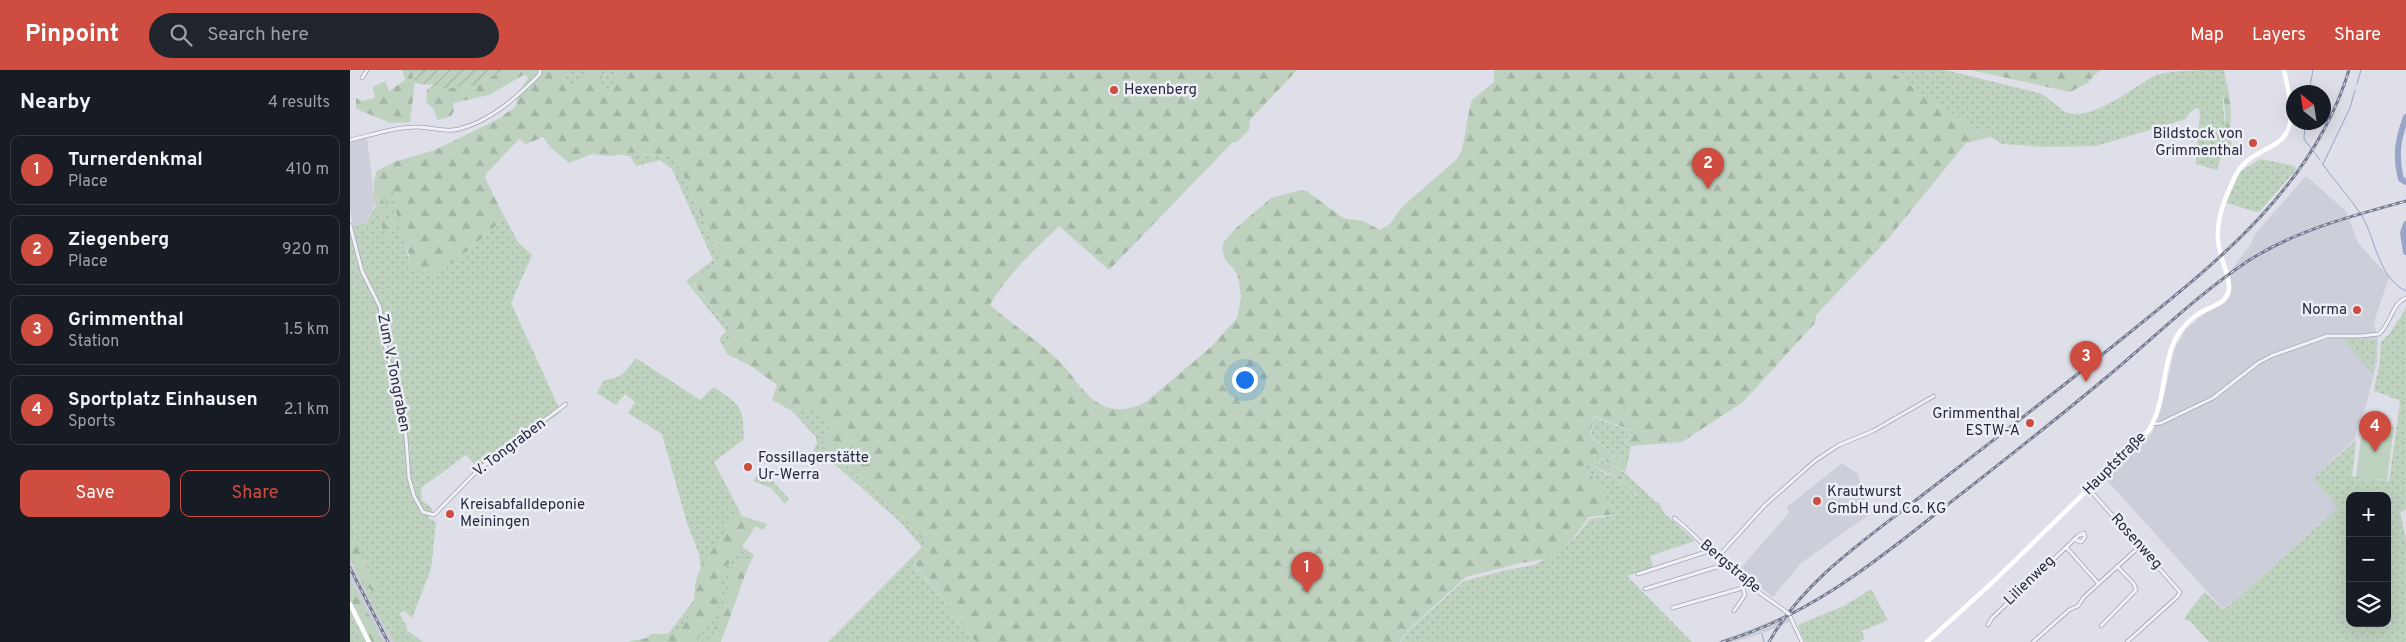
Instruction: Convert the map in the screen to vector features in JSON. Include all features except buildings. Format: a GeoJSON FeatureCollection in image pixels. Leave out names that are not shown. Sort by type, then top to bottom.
{"type":"FeatureCollection","features":[{"type":"Feature","properties":{"kind":"main road","name":"Hauptstraße"},"geometry":{"type":"LineString","coordinates":[[1928,642],[2145,435],[2153,424],[2177,337],[2193,318],[2220,303],[2228,293],[2229,285],[2217,230],[2219,214],[2233,181],[2242,166],[2275,145],[2288,128],[2291,110],[2284,70]]}},
{"type":"Feature","properties":{"kind":"main road"},"geometry":{"type":"LineString","coordinates":[[350,604],[369,642]]}},
{"type":"Feature","properties":{"kind":"street"},"geometry":{"type":"LineString","coordinates":[[362,78],[368,70]]}},
{"type":"Feature","properties":{"kind":"street"},"geometry":{"type":"LineString","coordinates":[[350,140],[401,128],[451,131],[468,126],[518,98],[540,74],[540,70]]}},
{"type":"Feature","properties":{"kind":"street","name":"Zum V. Tongraben"},"geometry":{"type":"LineString","coordinates":[[350,225],[362,271],[380,307],[384,341],[405,425],[407,468],[411,488],[423,512],[434,515]]}},
{"type":"Feature","properties":{"kind":"street"},"geometry":{"type":"LineString","coordinates":[[2153,424],[2161,423],[2213,398],[2258,363],[2271,356],[2327,336],[2379,334],[2389,322],[2399,301],[2405,298]]}},
{"type":"Feature","properties":{"kind":"street"},"geometry":{"type":"LineString","coordinates":[[1717,558],[1765,505],[1816,460],[1840,445],[1873,431],[1934,396]]}},
{"type":"Feature","properties":{"kind":"street","name":"V. Tongraben"},"geometry":{"type":"LineString","coordinates":[[434,515],[478,469],[566,404]]}},
{"type":"Feature","properties":{"kind":"street","name":"Rosenweg"},"geometry":{"type":"LineString","coordinates":[[2089,489],[2178,589],[2179,595],[2127,642]]}},
{"type":"Feature","properties":{"kind":"street","name":"Bergstraße"},"geometry":{"type":"LineString","coordinates":[[1674,518],[1724,565],[1789,614],[1802,642]]}},
{"type":"Feature","properties":{"kind":"street","name":"Lilienweg"},"geometry":{"type":"LineString","coordinates":[[1988,625],[1992,618],[2074,539]]}},
{"type":"Feature","properties":{"kind":"street"},"geometry":{"type":"LineString","coordinates":[[2033,642],[2069,610],[2078,606],[2098,583],[2140,546]]}},
{"type":"Feature","properties":{"kind":"street"},"geometry":{"type":"LineString","coordinates":[[2066,547],[2098,583]]}},
{"type":"Feature","properties":{"kind":"street"},"geometry":{"type":"LineString","coordinates":[[1638,574],[1709,551]]}},
{"type":"Feature","properties":{"kind":"street"},"geometry":{"type":"LineString","coordinates":[[1645,589],[1724,565]]}},
{"type":"Feature","properties":{"kind":"street"},"geometry":{"type":"LineString","coordinates":[[2101,626],[2136,590],[2134,584],[2117,566]]}},
{"type":"Feature","properties":{"kind":"street"},"geometry":{"type":"LineString","coordinates":[[1672,608],[1743,588],[1747,584]]}},
{"type":"Feature","properties":{"kind":"street"},"geometry":{"type":"LineString","coordinates":[[1734,611],[1745,595],[1743,588]]}},
{"type":"Feature","properties":{"kind":"shaded area"},"geometry":{"type":"Polygon","coordinates":[[[367,138],[375,204],[366,223],[353,225],[350,209],[350,143],[367,138]]]}},
{"type":"Feature","properties":{"kind":"shaded area"},"geometry":{"type":"Polygon","coordinates":[[[2306,176],[2346,211],[2358,243],[2389,277],[2374,322],[2378,340],[2377,362],[2365,410],[2357,425],[2355,439],[2313,479],[2338,508],[2229,606],[2222,608],[2105,478],[2152,433],[2161,409],[2175,348],[2186,329],[2207,312],[2226,302],[2231,294],[2231,270],[2251,244],[2255,234],[2306,176]]]}},
{"type":"Feature","properties":{"kind":"shaded area"},"geometry":{"type":"Polygon","coordinates":[[[1842,463],[1857,473],[1864,492],[1862,495],[1870,508],[1870,514],[1801,563],[1773,597],[1738,571],[1789,513],[1787,507],[1842,463]]]}},
{"type":"Feature","properties":{"kind":"shaded area"},"geometry":{"type":"Polygon","coordinates":[[[350,558],[369,600],[394,642],[383,642],[367,613],[350,578],[350,558]]]}},
{"type":"Feature","properties":{"kind":"shaded area"},"geometry":{"type":"Polygon","coordinates":[[[1787,615],[1792,621],[1763,633],[1734,642],[1717,642],[1787,615]]]}},
{"type":"Feature","properties":{"kind":"green space"},"geometry":{"type":"Polygon","coordinates":[[[402,70],[412,70],[415,81],[410,122],[391,123],[356,109],[356,98],[362,101],[375,98],[373,87],[385,81],[389,91],[405,80],[402,70]]]}},
{"type":"Feature","properties":{"kind":"green space"},"geometry":{"type":"Polygon","coordinates":[[[412,70],[504,70],[476,85],[438,89],[433,85],[418,84],[413,79],[412,70]]]}},
{"type":"Feature","properties":{"kind":"green space"},"geometry":{"type":"Polygon","coordinates":[[[504,70],[562,70],[567,86],[577,90],[575,86],[585,79],[587,70],[597,70],[597,75],[602,75],[597,91],[611,94],[616,70],[1297,70],[1250,120],[1249,130],[1236,143],[1233,142],[1109,270],[1059,226],[1013,273],[990,305],[1057,359],[1092,398],[1106,407],[1116,409],[1138,406],[1147,401],[1211,347],[1237,318],[1241,298],[1239,281],[1237,273],[1225,259],[1222,249],[1224,242],[1235,229],[1271,198],[1301,190],[1308,192],[1343,218],[1363,221],[1380,230],[1390,224],[1403,206],[1458,158],[1462,150],[1471,101],[1494,82],[1494,70],[1889,70],[1940,107],[1991,137],[1966,143],[1888,239],[1816,315],[1815,323],[1743,402],[1682,442],[1631,446],[1625,442],[1630,438],[1633,431],[1594,416],[1590,436],[1627,466],[1625,472],[1595,455],[1595,459],[1621,477],[1637,496],[1611,473],[1608,474],[1588,462],[1583,466],[1614,510],[1609,515],[1589,517],[1572,540],[1546,559],[1521,563],[1466,577],[1407,631],[1400,642],[976,642],[913,562],[929,545],[833,453],[822,448],[830,421],[819,409],[792,411],[772,400],[777,385],[751,366],[727,354],[727,345],[737,338],[691,281],[721,260],[676,158],[672,155],[654,156],[632,153],[610,156],[592,154],[569,163],[550,147],[543,137],[526,144],[519,139],[487,173],[485,178],[505,218],[466,252],[430,277],[410,265],[409,254],[400,232],[392,187],[390,201],[397,238],[394,237],[385,199],[382,197],[390,244],[387,246],[374,198],[374,180],[377,171],[394,162],[435,150],[500,118],[516,106],[518,93],[528,78],[525,74],[489,95],[453,103],[454,111],[451,116],[438,120],[433,108],[426,102],[427,90],[433,85],[438,89],[476,85],[504,70]]]}},
{"type":"Feature","properties":{"kind":"green space"},"geometry":{"type":"Polygon","coordinates":[[[562,70],[587,70],[585,79],[577,90],[567,86],[562,70]]]}},
{"type":"Feature","properties":{"kind":"green space"},"geometry":{"type":"Polygon","coordinates":[[[597,70],[616,70],[611,94],[597,91],[602,75],[597,75],[597,70]]]}},
{"type":"Feature","properties":{"kind":"green space"},"geometry":{"type":"Polygon","coordinates":[[[1889,70],[1945,70],[2039,93],[2061,109],[2074,114],[2095,110],[2106,105],[2156,75],[2181,71],[2224,70],[2228,90],[2226,89],[2223,99],[2226,132],[2224,147],[2217,170],[2196,164],[2200,112],[2198,107],[2189,113],[2186,119],[2096,146],[2046,147],[2002,144],[1940,107],[1889,70]]]}},
{"type":"Feature","properties":{"kind":"green space"},"geometry":{"type":"Polygon","coordinates":[[[1971,70],[2100,70],[2087,83],[2070,92],[1971,70]]]}},
{"type":"Feature","properties":{"kind":"green space"},"geometry":{"type":"Polygon","coordinates":[[[2223,90],[2228,90],[2231,105],[2232,145],[2223,151],[2226,122],[2223,90]]]}},
{"type":"Feature","properties":{"kind":"green space"},"geometry":{"type":"Polygon","coordinates":[[[632,153],[654,156],[672,155],[676,158],[721,260],[691,282],[737,338],[727,345],[727,354],[719,339],[726,331],[686,281],[713,260],[672,169],[660,160],[636,166],[630,156],[620,155],[632,153]]]}},
{"type":"Feature","properties":{"kind":"green space"},"geometry":{"type":"Polygon","coordinates":[[[2260,159],[2295,166],[2296,170],[2260,211],[2256,212],[2226,203],[2240,172],[2260,159]]]}},
{"type":"Feature","properties":{"kind":"green space"},"geometry":{"type":"Polygon","coordinates":[[[386,187],[394,187],[410,265],[466,252],[505,218],[518,242],[532,255],[511,303],[561,412],[480,470],[466,455],[421,488],[422,501],[430,506],[433,511],[428,518],[436,522],[431,569],[412,618],[404,611],[399,614],[403,618],[402,621],[406,623],[407,630],[423,642],[394,642],[369,600],[350,558],[350,226],[366,223],[386,187]]]}},
{"type":"Feature","properties":{"kind":"green space"},"geometry":{"type":"Polygon","coordinates":[[[2406,308],[2406,509],[2400,513],[2406,539],[2406,642],[2209,642],[2190,621],[2184,619],[2199,598],[2205,592],[2222,609],[2229,606],[2338,508],[2313,479],[2356,440],[2352,476],[2389,481],[2400,402],[2398,399],[2389,398],[2389,396],[2374,391],[2379,367],[2381,342],[2390,333],[2406,308]]]}},
{"type":"Feature","properties":{"kind":"green space"},"geometry":{"type":"Polygon","coordinates":[[[2341,337],[2377,340],[2373,374],[2341,337]]]}},
{"type":"Feature","properties":{"kind":"green space"},"geometry":{"type":"Polygon","coordinates":[[[636,358],[700,400],[714,387],[739,407],[743,419],[744,439],[714,462],[742,516],[701,573],[699,554],[687,523],[662,434],[628,413],[635,402],[625,394],[616,405],[597,393],[604,380],[619,376],[636,358]]]}},
{"type":"Feature","properties":{"kind":"green space"},"geometry":{"type":"Polygon","coordinates":[[[819,408],[830,421],[822,448],[833,453],[929,545],[913,563],[976,642],[828,642],[922,547],[900,522],[830,460],[811,455],[817,443],[816,437],[792,411],[819,408]]]}},
{"type":"Feature","properties":{"kind":"green space"},"geometry":{"type":"Polygon","coordinates":[[[1594,417],[1634,432],[1625,442],[1631,446],[1627,466],[1591,436],[1594,417]]]}},
{"type":"Feature","properties":{"kind":"green space"},"geometry":{"type":"Polygon","coordinates":[[[2363,424],[2394,427],[2387,480],[2356,477],[2363,424]]]}},
{"type":"Feature","properties":{"kind":"green space"},"geometry":{"type":"Polygon","coordinates":[[[1595,455],[1625,473],[1659,503],[1664,513],[1695,541],[1650,556],[1653,567],[1627,576],[1692,642],[1401,642],[1407,632],[1464,581],[1535,565],[1573,540],[1590,519],[1617,515],[1608,515],[1614,510],[1583,466],[1588,462],[1607,475],[1611,474],[1640,498],[1621,477],[1595,459],[1595,455]]]}},
{"type":"Feature","properties":{"kind":"green space"},"geometry":{"type":"Polygon","coordinates":[[[764,467],[775,484],[789,499],[785,504],[771,488],[753,481],[764,467]]]}},
{"type":"Feature","properties":{"kind":"green space"},"geometry":{"type":"Polygon","coordinates":[[[742,516],[767,524],[763,530],[755,526],[726,567],[722,577],[722,593],[719,605],[707,627],[697,638],[693,642],[627,642],[647,638],[651,634],[675,631],[684,624],[694,601],[696,581],[702,567],[726,532],[727,522],[742,516]]]}},
{"type":"Feature","properties":{"kind":"green space"},"geometry":{"type":"Polygon","coordinates":[[[350,529],[356,546],[380,593],[377,595],[365,582],[356,565],[350,529]]]}},
{"type":"Feature","properties":{"kind":"green space"},"geometry":{"type":"Polygon","coordinates":[[[741,546],[754,555],[711,642],[662,642],[694,600],[741,546]]]}},
{"type":"Feature","properties":{"kind":"green space"},"geometry":{"type":"Polygon","coordinates":[[[744,559],[747,561],[748,567],[721,642],[710,642],[726,596],[731,594],[733,589],[730,585],[733,569],[744,559]]]}},
{"type":"Feature","properties":{"kind":"green space"},"geometry":{"type":"Polygon","coordinates":[[[350,578],[376,629],[379,642],[371,641],[350,598],[350,578]]]}},
{"type":"Feature","properties":{"kind":"green space"},"geometry":{"type":"Polygon","coordinates":[[[350,580],[383,642],[350,642],[350,580]]]}},
{"type":"Feature","properties":{"kind":"green space"},"geometry":{"type":"Polygon","coordinates":[[[1871,589],[1888,620],[1862,631],[1865,639],[1859,642],[1805,642],[1798,625],[1846,605],[1871,589]]]}},
{"type":"Feature","properties":{"kind":"waterway"},"geometry":{"type":"LineString","coordinates":[[2310,85],[2313,70]]}},
{"type":"Feature","properties":{"kind":"waterway"},"geometry":{"type":"LineString","coordinates":[[2357,84],[2361,70]]}},
{"type":"Feature","properties":{"kind":"waterway"},"geometry":{"type":"LineString","coordinates":[[2323,164],[2350,108],[2355,90]]}},
{"type":"Feature","properties":{"kind":"waterway"},"geometry":{"type":"LineString","coordinates":[[2406,117],[2399,140],[2398,155],[2401,179],[2406,182]]}},
{"type":"Feature","properties":{"kind":"waterway"},"geometry":{"type":"LineString","coordinates":[[2305,130],[2304,139],[2320,160]]}},
{"type":"Feature","properties":{"kind":"waterway"},"geometry":{"type":"LineString","coordinates":[[2322,163],[2362,216],[2383,268],[2389,277],[2406,291]]}},
{"type":"Feature","properties":{"kind":"waterway"},"geometry":{"type":"LineString","coordinates":[[2406,224],[2403,233],[2406,252]]}},
{"type":"Feature","properties":{"kind":"waterway"},"geometry":{"type":"LineString","coordinates":[[1762,634],[1764,642]]}},
{"type":"Feature","properties":{"kind":"railway"},"geometry":{"type":"LineString","coordinates":[[1769,642],[1783,620],[1800,599],[1837,562],[2185,288],[2253,225],[2283,191],[2310,154],[2332,114],[2349,70]]}},
{"type":"Feature","properties":{"kind":"railway"},"geometry":{"type":"LineString","coordinates":[[1722,642],[1780,620],[1834,590],[1884,554],[2087,394],[2194,302],[2248,261],[2266,250],[2305,232],[2345,218],[2406,201]]}},
{"type":"Feature","properties":{"kind":"railway"},"geometry":{"type":"LineString","coordinates":[[350,568],[388,642]]}},
{"type":"Feature","properties":{"kind":"place","name":"Hexenberg"},"geometry":{"type":"Point","coordinates":[1114,90]}},
{"type":"Feature","properties":{"kind":"place","name":"Bildstock von Grimmenthal"},"geometry":{"type":"Point","coordinates":[2253,143]}},
{"type":"Feature","properties":{"kind":"place","name":"Ziegenberg"},"geometry":{"type":"Point","coordinates":[1708,189]}},
{"type":"Feature","properties":{"kind":"place","name":"Norma"},"geometry":{"type":"Point","coordinates":[2357,310]}},
{"type":"Feature","properties":{"kind":"place","name":"Grimmenthal"},"geometry":{"type":"Point","coordinates":[2086,382]}},
{"type":"Feature","properties":{"kind":"place","name":"Grimmenthal ESTW-A"},"geometry":{"type":"Point","coordinates":[2030,423]}},
{"type":"Feature","properties":{"kind":"place","name":"Sportplatz Einhausen"},"geometry":{"type":"Point","coordinates":[2375,452]}},
{"type":"Feature","properties":{"kind":"place","name":"Fossillagerstätte Ur-Werra"},"geometry":{"type":"Point","coordinates":[748,467]}},
{"type":"Feature","properties":{"kind":"place","name":"Krautwurst GmbH und Co. KG"},"geometry":{"type":"Point","coordinates":[1817,501]}},
{"type":"Feature","properties":{"kind":"place","name":"Kreisabfalldeponie Meiningen"},"geometry":{"type":"Point","coordinates":[450,514]}},
{"type":"Feature","properties":{"kind":"place","name":"Turnerdenkmal"},"geometry":{"type":"Point","coordinates":[1307,593]}}]}
